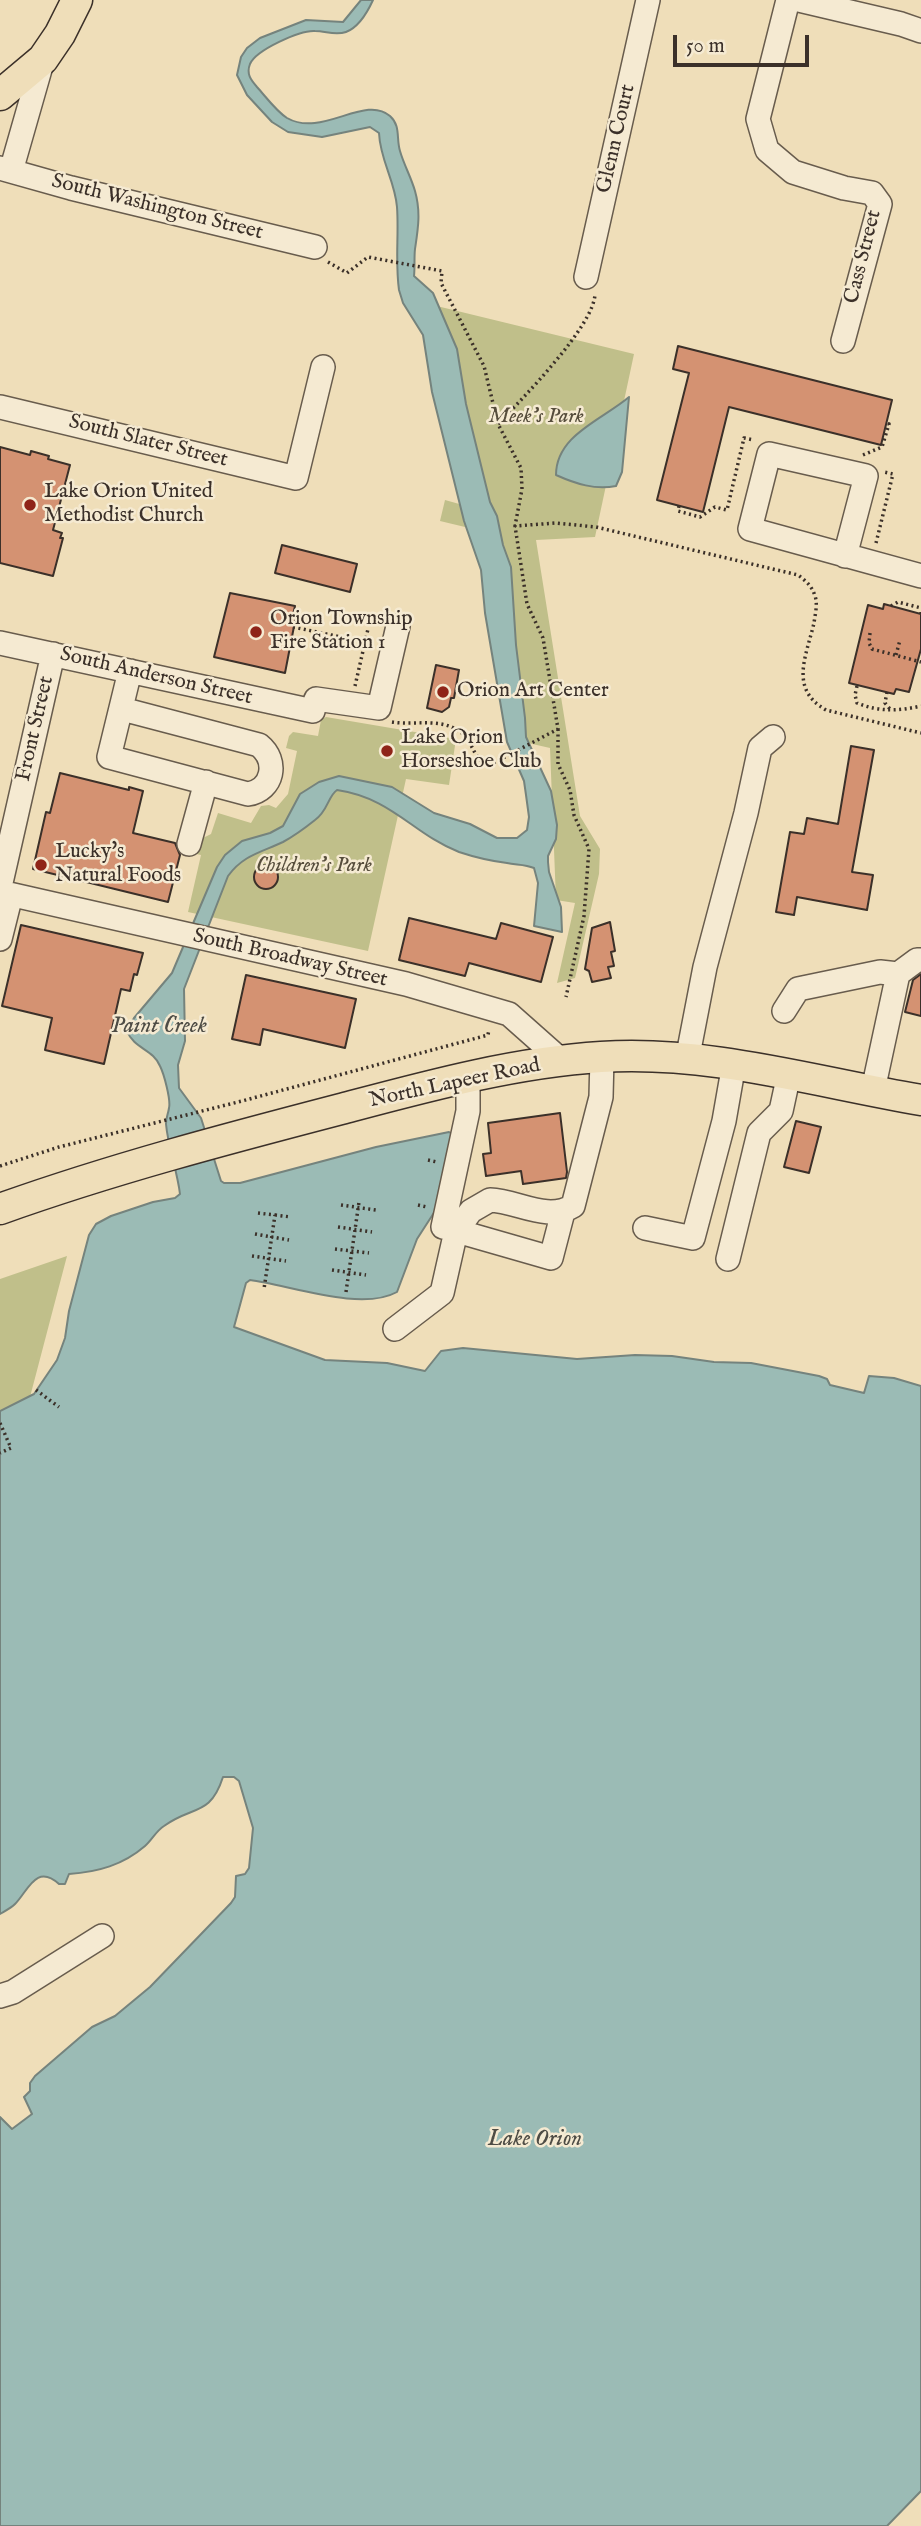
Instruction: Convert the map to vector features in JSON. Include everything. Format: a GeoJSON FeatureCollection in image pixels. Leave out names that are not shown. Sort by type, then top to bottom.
{"type":"FeatureCollection","features":[{"type":"Feature","properties":{"kind":"main road"},"geometry":{"type":"LineString","coordinates":[[0,95],[43,59],[60,34],[77,0]]}},
{"type":"Feature","properties":{"kind":"main road","name":"North Lapeer Road"},"geometry":{"type":"LineString","coordinates":[[0,1209],[62,1187],[219,1141],[502,1070],[601,1056],[734,1064],[921,1100]]}},
{"type":"Feature","properties":{"kind":"street","name":"Glenn Court"},"geometry":{"type":"LineString","coordinates":[[586,277],[648,0]]}},
{"type":"Feature","properties":{"kind":"street","name":"Cass Street"},"geometry":{"type":"LineString","coordinates":[[788,0],[758,119],[767,150],[793,172],[844,188],[872,193],[880,204],[842,341]]}},
{"type":"Feature","properties":{"kind":"street"},"geometry":{"type":"LineString","coordinates":[[799,0],[921,31]]}},
{"type":"Feature","properties":{"kind":"street"},"geometry":{"type":"LineString","coordinates":[[5,169],[43,59]]}},
{"type":"Feature","properties":{"kind":"street","name":"South Washington Street"},"geometry":{"type":"LineString","coordinates":[[5,169],[315,247]]}},
{"type":"Feature","properties":{"kind":"street","name":"South Slater Street"},"geometry":{"type":"LineString","coordinates":[[0,407],[296,478],[323,367]]}},
{"type":"Feature","properties":{"kind":"street"},"geometry":{"type":"LineString","coordinates":[[845,556],[866,476],[769,454],[750,529],[845,556],[921,576]]}},
{"type":"Feature","properties":{"kind":"street"},"geometry":{"type":"LineString","coordinates":[[356,705],[379,708],[398,626]]}},
{"type":"Feature","properties":{"kind":"street","name":"South Anderson Street"},"geometry":{"type":"LineString","coordinates":[[0,643],[313,711],[316,699],[356,705]]}},
{"type":"Feature","properties":{"kind":"street","name":"Front Street"},"geometry":{"type":"LineString","coordinates":[[0,939],[4,891],[53,654]]}},
{"type":"Feature","properties":{"kind":"street"},"geometry":{"type":"LineString","coordinates":[[122,709],[259,745],[270,758],[271,775],[268,783],[256,793],[248,794],[109,757],[130,671]]}},
{"type":"Feature","properties":{"kind":"street"},"geometry":{"type":"LineString","coordinates":[[687,1060],[705,967],[746,813],[760,748],[773,737]]}},
{"type":"Feature","properties":{"kind":"street"},"geometry":{"type":"LineString","coordinates":[[189,844],[206,782]]}},
{"type":"Feature","properties":{"kind":"street","name":"South Broadway Street"},"geometry":{"type":"LineString","coordinates":[[4,891],[157,929],[406,985],[509,1014],[562,1061]]}},
{"type":"Feature","properties":{"kind":"street"},"geometry":{"type":"LineString","coordinates":[[873,1090],[898,974],[916,960],[921,960]]}},
{"type":"Feature","properties":{"kind":"street"},"geometry":{"type":"LineString","coordinates":[[784,1011],[798,989],[880,972],[898,974]]}},
{"type":"Feature","properties":{"kind":"street"},"geometry":{"type":"LineString","coordinates":[[395,1329],[442,1293],[456,1231],[471,1211],[490,1200],[551,1214],[563,1212],[573,1206],[601,1097],[601,1056]]}},
{"type":"Feature","properties":{"kind":"street"},"geometry":{"type":"LineString","coordinates":[[645,1228],[693,1238],[724,1121],[734,1064]]}},
{"type":"Feature","properties":{"kind":"street"},"geometry":{"type":"LineString","coordinates":[[728,1259],[759,1133],[781,1111],[789,1074]]}},
{"type":"Feature","properties":{"kind":"street"},"geometry":{"type":"LineString","coordinates":[[468,1079],[468,1111],[443,1227],[551,1258],[563,1212]]}},
{"type":"Feature","properties":{"kind":"street"},"geometry":{"type":"LineString","coordinates":[[724,1121],[759,1133]]}},
{"type":"Feature","properties":{"kind":"street"},"geometry":{"type":"LineString","coordinates":[[0,1996],[13,1992],[102,1936]]}},
{"type":"Feature","properties":{"kind":"path"},"geometry":{"type":"LineString","coordinates":[[315,247],[328,263],[347,272],[368,257],[442,271],[441,283],[484,366],[498,424],[521,468],[522,489],[516,526],[527,604],[543,638],[558,729],[558,764],[570,790],[574,814],[589,849],[584,916],[566,997]]}},
{"type":"Feature","properties":{"kind":"path"},"geometry":{"type":"LineString","coordinates":[[498,424],[547,372],[587,318],[596,298],[586,277]]}},
{"type":"Feature","properties":{"kind":"path"},"geometry":{"type":"LineString","coordinates":[[858,457],[882,447],[889,424],[886,423]]}},
{"type":"Feature","properties":{"kind":"path"},"geometry":{"type":"LineString","coordinates":[[679,506],[677,510],[701,517],[715,507],[727,509],[744,438],[757,441]]}},
{"type":"Feature","properties":{"kind":"path"},"geometry":{"type":"LineString","coordinates":[[874,550],[893,474],[881,471]]}},
{"type":"Feature","properties":{"kind":"path"},"geometry":{"type":"LineString","coordinates":[[516,526],[556,523],[596,527],[798,575],[809,584],[816,597],[816,613],[803,670],[807,694],[815,704],[826,710],[921,733]]}},
{"type":"Feature","properties":{"kind":"path"},"geometry":{"type":"LineString","coordinates":[[891,606],[898,603],[921,611]]}},
{"type":"Feature","properties":{"kind":"path"},"geometry":{"type":"LineString","coordinates":[[293,627],[365,642]]}},
{"type":"Feature","properties":{"kind":"path"},"geometry":{"type":"LineString","coordinates":[[356,705],[359,693],[354,691],[368,629]]}},
{"type":"Feature","properties":{"kind":"path"},"geometry":{"type":"LineString","coordinates":[[870,633],[869,646],[872,649],[921,662]]}},
{"type":"Feature","properties":{"kind":"path"},"geometry":{"type":"LineString","coordinates":[[897,655],[900,640]]}},
{"type":"Feature","properties":{"kind":"path"},"geometry":{"type":"LineString","coordinates":[[878,658],[882,652]]}},
{"type":"Feature","properties":{"kind":"path"},"geometry":{"type":"LineString","coordinates":[[908,665],[909,659]]}},
{"type":"Feature","properties":{"kind":"path"},"geometry":{"type":"LineString","coordinates":[[858,686],[855,695],[857,704],[895,710],[921,706]]}},
{"type":"Feature","properties":{"kind":"path"},"geometry":{"type":"LineString","coordinates":[[887,692],[886,706],[895,710]]}},
{"type":"Feature","properties":{"kind":"path"},"geometry":{"type":"LineString","coordinates":[[387,721],[409,725],[429,721],[444,724],[464,736],[479,760],[488,766],[558,729]]}},
{"type":"Feature","properties":{"kind":"path"},"geometry":{"type":"LineString","coordinates":[[0,1166],[59,1147],[488,1035],[491,1009]]}},
{"type":"Feature","properties":{"kind":"path"},"geometry":{"type":"LineString","coordinates":[[341,1205],[359,1205],[376,1210]]}},
{"type":"Feature","properties":{"kind":"path"},"geometry":{"type":"LineString","coordinates":[[346,1292],[359,1205]]}},
{"type":"Feature","properties":{"kind":"path"},"geometry":{"type":"LineString","coordinates":[[258,1213],[291,1217]]}},
{"type":"Feature","properties":{"kind":"path"},"geometry":{"type":"LineString","coordinates":[[264,1289],[275,1215]]}},
{"type":"Feature","properties":{"kind":"path"},"geometry":{"type":"LineString","coordinates":[[338,1227],[372,1232]]}},
{"type":"Feature","properties":{"kind":"path"},"geometry":{"type":"LineString","coordinates":[[255,1234],[289,1240]]}},
{"type":"Feature","properties":{"kind":"path"},"geometry":{"type":"LineString","coordinates":[[335,1248],[369,1253]]}},
{"type":"Feature","properties":{"kind":"path"},"geometry":{"type":"LineString","coordinates":[[252,1256],[286,1261]]}},
{"type":"Feature","properties":{"kind":"path"},"geometry":{"type":"LineString","coordinates":[[332,1270],[366,1275]]}},
{"type":"Feature","properties":{"kind":"path"},"geometry":{"type":"LineString","coordinates":[[36,1390],[59,1407]]}},
{"type":"Feature","properties":{"kind":"path"},"geometry":{"type":"LineString","coordinates":[[0,1423],[11,1448],[0,1453]]}},
{"type":"Feature","properties":{"kind":"green space","name":"Meek's Park"},"geometry":{"type":"Polygon","coordinates":[[[408,299],[634,354],[595,537],[536,540],[580,816],[600,849],[599,874],[575,978],[557,983],[575,903],[556,900],[550,748],[515,740],[490,533],[440,521],[445,500],[470,507],[441,358],[408,299]]]}},
{"type":"Feature","properties":{"kind":"green space","name":"Children's Park"},"geometry":{"type":"Polygon","coordinates":[[[326,717],[456,739],[449,785],[406,779],[368,951],[188,912],[201,855],[196,854],[199,840],[211,834],[218,813],[251,823],[261,806],[276,808],[288,794],[297,751],[286,748],[289,736],[293,732],[318,736],[321,720],[326,717]]]}},
{"type":"Feature","properties":{"kind":"green space"},"geometry":{"type":"Polygon","coordinates":[[[67,1256],[30,1397],[0,1411],[0,1279],[67,1256]]]}},
{"type":"Feature","properties":{"kind":"water","name":"Lake Orion"},"geometry":{"type":"Polygon","coordinates":[[[361,0],[373,0],[363,18],[351,30],[338,34],[308,32],[289,37],[269,47],[254,59],[250,64],[249,74],[279,112],[300,123],[314,123],[368,110],[380,111],[390,116],[396,124],[400,151],[418,206],[414,276],[433,293],[457,349],[466,404],[490,502],[497,516],[511,567],[526,737],[551,791],[557,825],[556,839],[548,862],[561,907],[562,932],[534,926],[538,883],[534,868],[459,852],[428,836],[388,808],[356,794],[337,790],[323,812],[311,823],[283,842],[246,859],[228,876],[184,989],[185,1041],[178,1065],[179,1088],[201,1118],[221,1181],[224,1183],[240,1183],[376,1147],[449,1132],[456,1136],[437,1208],[417,1239],[397,1292],[382,1297],[345,1298],[250,1280],[246,1283],[234,1327],[325,1360],[387,1363],[425,1371],[441,1351],[463,1348],[577,1359],[635,1355],[751,1363],[819,1376],[827,1379],[830,1385],[864,1393],[869,1376],[894,1378],[921,1386],[921,2491],[887,2526],[0,2526],[0,2117],[12,2129],[32,2114],[24,2097],[30,2091],[30,2083],[35,2076],[92,2027],[115,2016],[150,1987],[231,1903],[235,1897],[236,1876],[245,1874],[249,1868],[253,1828],[239,1781],[234,1777],[223,1777],[218,1790],[206,1805],[164,1826],[145,1846],[128,1858],[100,1869],[69,1874],[65,1884],[59,1884],[44,1876],[38,1878],[15,1904],[0,1914],[0,1411],[34,1394],[57,1360],[65,1338],[69,1311],[89,1235],[96,1224],[111,1216],[153,1202],[175,1198],[180,1194],[167,1133],[169,1104],[163,1075],[157,1060],[134,1042],[127,1031],[134,1018],[172,973],[217,867],[225,855],[242,841],[270,833],[283,826],[300,794],[319,782],[339,776],[392,787],[434,813],[470,824],[497,838],[517,838],[527,830],[529,817],[524,781],[507,742],[485,613],[481,570],[464,521],[432,392],[423,335],[403,303],[399,290],[397,207],[379,133],[370,127],[322,137],[288,132],[272,122],[247,95],[237,75],[241,57],[247,48],[260,38],[306,20],[343,22],[361,0]]]}},
{"type":"Feature","properties":{"kind":"water"},"geometry":{"type":"Polygon","coordinates":[[[629,397],[622,472],[616,486],[586,485],[556,475],[558,461],[572,439],[629,397]]]}},
{"type":"Feature","properties":{"kind":"building"},"geometry":{"type":"Polygon","coordinates":[[[678,346],[892,400],[881,445],[729,407],[703,512],[657,500],[689,373],[673,369],[678,346]]]}},
{"type":"Feature","properties":{"kind":"building","name":"Lake Orion United Methodist Church"},"geometry":{"type":"Polygon","coordinates":[[[0,447],[30,455],[31,451],[70,465],[53,530],[62,533],[60,538],[63,538],[53,576],[0,563],[0,447]]]}},
{"type":"Feature","properties":{"kind":"building"},"geometry":{"type":"Polygon","coordinates":[[[282,545],[357,564],[350,592],[275,573],[282,545]]]}},
{"type":"Feature","properties":{"kind":"building","name":"Orion Township Fire Station 1"},"geometry":{"type":"Polygon","coordinates":[[[230,593],[295,606],[293,615],[296,616],[285,673],[214,657],[230,593]]]}},
{"type":"Feature","properties":{"kind":"building"},"geometry":{"type":"Polygon","coordinates":[[[884,604],[921,614],[921,649],[909,692],[896,689],[894,694],[849,683],[868,605],[883,609],[884,604]]]}},
{"type":"Feature","properties":{"kind":"building","name":"Orion Art Center"},"geometry":{"type":"Polygon","coordinates":[[[436,665],[459,670],[454,698],[451,698],[449,707],[442,712],[427,708],[436,665]]]}},
{"type":"Feature","properties":{"kind":"building"},"geometry":{"type":"Polygon","coordinates":[[[851,746],[874,750],[852,872],[873,875],[867,910],[797,897],[794,915],[776,912],[790,832],[804,834],[807,818],[838,824],[851,746]]]}},
{"type":"Feature","properties":{"kind":"building"},"geometry":{"type":"Polygon","coordinates":[[[60,773],[143,791],[133,833],[175,843],[180,855],[168,902],[33,869],[46,812],[50,813],[60,773]]]}},
{"type":"Feature","properties":{"kind":"building"},"geometry":{"type":"Polygon","coordinates":[[[266,865],[274,869],[278,877],[274,885],[266,889],[258,885],[254,877],[258,869],[266,865]]]}},
{"type":"Feature","properties":{"kind":"building"},"geometry":{"type":"Polygon","coordinates":[[[409,918],[496,939],[501,923],[553,937],[541,982],[469,963],[465,976],[399,960],[409,918]]]}},
{"type":"Feature","properties":{"kind":"building"},"geometry":{"type":"Polygon","coordinates":[[[610,922],[615,951],[611,952],[614,966],[608,967],[611,978],[592,982],[589,971],[585,969],[592,928],[610,922]]]}},
{"type":"Feature","properties":{"kind":"building"},"geometry":{"type":"Polygon","coordinates":[[[21,925],[143,953],[130,991],[121,989],[104,1064],[45,1050],[52,1018],[2,1006],[21,925]]]}},
{"type":"Feature","properties":{"kind":"building"},"geometry":{"type":"Polygon","coordinates":[[[921,974],[921,1016],[905,1012],[913,980],[921,974]]]}},
{"type":"Feature","properties":{"kind":"building"},"geometry":{"type":"Polygon","coordinates":[[[246,975],[356,999],[345,1048],[263,1029],[260,1045],[232,1039],[246,975]]]}},
{"type":"Feature","properties":{"kind":"building"},"geometry":{"type":"Polygon","coordinates":[[[560,1113],[566,1178],[523,1184],[521,1171],[486,1176],[483,1154],[491,1153],[488,1123],[560,1113]]]}},
{"type":"Feature","properties":{"kind":"building"},"geometry":{"type":"Polygon","coordinates":[[[796,1121],[821,1127],[809,1173],[784,1167],[796,1121]]]}},
{"type":"Feature","properties":{"kind":"place","name":"Lake Orion United Methodist Church"},"geometry":{"type":"Point","coordinates":[30,505]}},
{"type":"Feature","properties":{"kind":"place","name":"Orion Township Fire Station 1"},"geometry":{"type":"Point","coordinates":[256,632]}},
{"type":"Feature","properties":{"kind":"place","name":"Orion Art Center"},"geometry":{"type":"Point","coordinates":[443,692]}},
{"type":"Feature","properties":{"kind":"place","name":"Lake Orion Horseshoe Club"},"geometry":{"type":"Point","coordinates":[387,751]}},
{"type":"Feature","properties":{"kind":"place","name":"Lucky's Natural Foods"},"geometry":{"type":"Point","coordinates":[41,865]}},
{"type":"Feature","properties":{"kind":"water label","name":"Paint Creek"},"geometry":{"type":"Point","coordinates":[159,1027]}}]}
